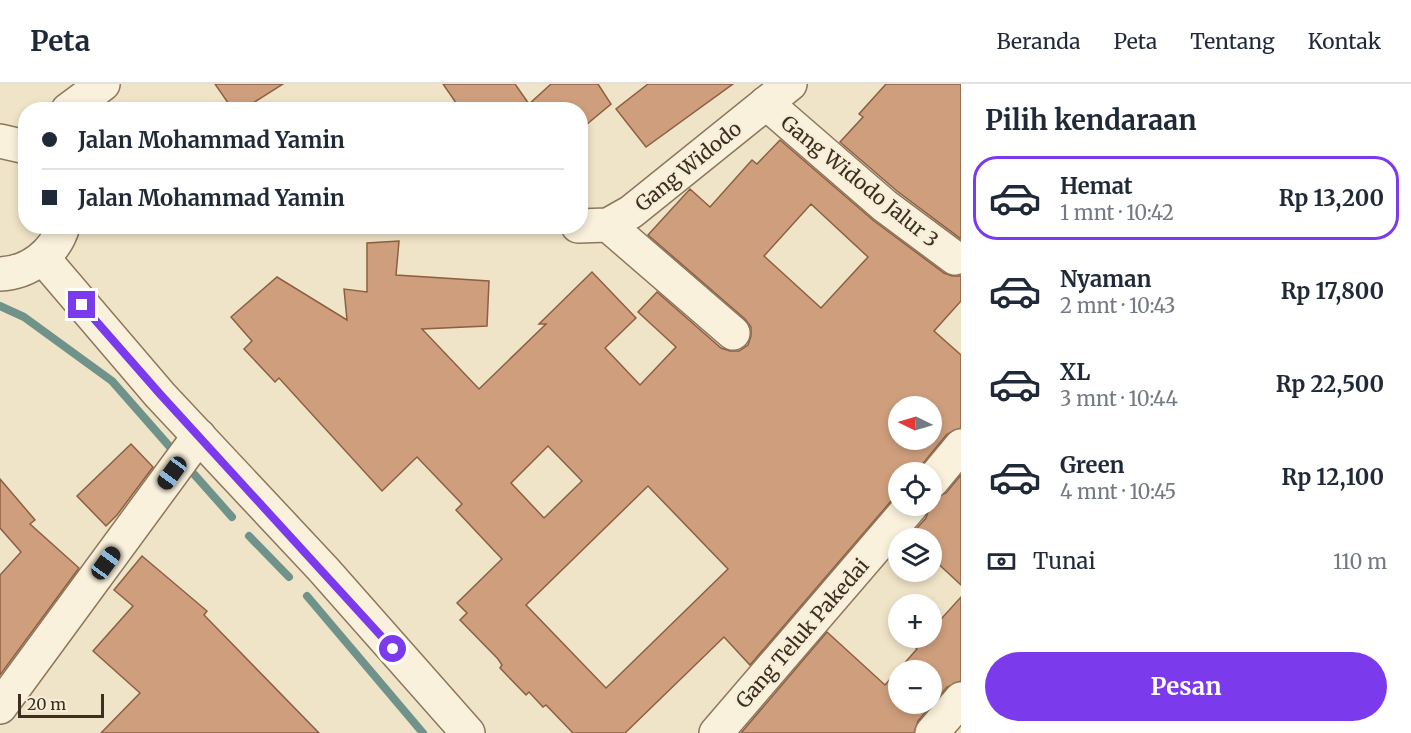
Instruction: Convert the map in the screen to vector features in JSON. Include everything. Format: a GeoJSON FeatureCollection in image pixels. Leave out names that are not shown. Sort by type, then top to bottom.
{"type":"FeatureCollection","features":[{"type":"Feature","properties":{"kind":"street"},"geometry":{"type":"LineString","coordinates":[[79,102],[103,84]]}},
{"type":"Feature","properties":{"kind":"street","name":"Gang Widodo"},"geometry":{"type":"LineString","coordinates":[[593,226],[631,212],[778,94]]}},
{"type":"Feature","properties":{"kind":"street","name":"Gang Widodo Jalur 3"},"geometry":{"type":"LineString","coordinates":[[778,94],[885,206],[955,258]]}},
{"type":"Feature","properties":{"kind":"street"},"geometry":{"type":"LineString","coordinates":[[593,226],[734,333]]}},
{"type":"Feature","properties":{"kind":"street"},"geometry":{"type":"LineString","coordinates":[[59,234],[53,246],[33,269],[198,437],[323,570],[468,733]]}},
{"type":"Feature","properties":{"kind":"street"},"geometry":{"type":"LineString","coordinates":[[0,707],[198,437]]}},
{"type":"Feature","properties":{"kind":"street"},"geometry":{"type":"LineString","coordinates":[[942,469],[961,446]]}},
{"type":"Feature","properties":{"kind":"street","name":"Gang Teluk Pakedai"},"geometry":{"type":"LineString","coordinates":[[716,733],[902,516]]}},
{"type":"Feature","properties":{"kind":"street"},"geometry":{"type":"LineString","coordinates":[[932,733],[961,699]]}},
{"type":"Feature","properties":{"kind":"building"},"geometry":{"type":"Polygon","coordinates":[[[215,84],[283,84],[255,102],[227,102],[215,84]]]}},
{"type":"Feature","properties":{"kind":"building"},"geometry":{"type":"Polygon","coordinates":[[[443,84],[515,84],[528,102],[455,102],[443,84]]]}},
{"type":"Feature","properties":{"kind":"building"},"geometry":{"type":"Polygon","coordinates":[[[551,84],[598,84],[611,104],[588,123],[588,102],[531,102],[551,84]]]}},
{"type":"Feature","properties":{"kind":"building"},"geometry":{"type":"Polygon","coordinates":[[[648,84],[733,84],[646,147],[616,109],[648,84]]]}},
{"type":"Feature","properties":{"kind":"building"},"geometry":{"type":"Polygon","coordinates":[[[886,84],[961,84],[961,239],[897,191],[840,142],[863,117],[859,114],[886,84]]]}},
{"type":"Feature","properties":{"kind":"building"},"geometry":{"type":"Polygon","coordinates":[[[780,140],[874,221],[944,273],[961,276],[961,301],[934,331],[961,355],[961,428],[947,434],[942,440],[942,396],[888,396],[888,450],[934,450],[924,462],[888,462],[888,505],[750,665],[724,637],[625,733],[573,733],[546,705],[543,707],[529,692],[526,695],[500,668],[502,665],[498,659],[460,620],[467,613],[457,603],[502,559],[456,510],[462,504],[417,457],[382,491],[279,378],[275,382],[244,349],[252,341],[231,317],[277,277],[347,320],[344,289],[367,292],[367,243],[399,241],[396,275],[489,281],[487,326],[422,329],[479,389],[546,324],[539,324],[592,272],[636,318],[605,348],[640,385],[676,347],[638,312],[657,292],[721,348],[739,351],[748,345],[751,327],[745,319],[648,235],[690,189],[710,207],[752,160],[757,164],[780,140]],[[811,204],[764,256],[821,308],[868,257],[811,204]],[[548,446],[511,483],[544,518],[582,481],[548,446]],[[648,486],[526,605],[606,688],[728,569],[648,486]]]}},
{"type":"Feature","properties":{"kind":"building"},"geometry":{"type":"Polygon","coordinates":[[[131,444],[153,467],[106,526],[77,496],[131,444]]]}},
{"type":"Feature","properties":{"kind":"building"},"geometry":{"type":"Polygon","coordinates":[[[961,475],[961,585],[942,567],[942,528],[917,528],[927,516],[942,516],[942,495],[961,475]]]}},
{"type":"Feature","properties":{"kind":"building"},"geometry":{"type":"Polygon","coordinates":[[[0,479],[35,520],[30,524],[79,568],[0,675],[0,575],[21,552],[0,528],[0,479]]]}},
{"type":"Feature","properties":{"kind":"building"},"geometry":{"type":"Polygon","coordinates":[[[142,556],[207,611],[204,615],[319,733],[101,733],[140,693],[93,651],[133,606],[114,590],[142,556]]]}},
{"type":"Feature","properties":{"kind":"building"},"geometry":{"type":"Polygon","coordinates":[[[961,597],[961,681],[947,687],[942,693],[942,660],[907,660],[917,649],[942,648],[942,618],[961,597]]]}},
{"type":"Feature","properties":{"kind":"building"},"geometry":{"type":"Polygon","coordinates":[[[827,632],[885,685],[888,682],[888,714],[924,714],[918,721],[914,733],[741,733],[827,632]]]}},
{"type":"Feature","properties":{"kind":"waterway"},"geometry":{"type":"LineString","coordinates":[[0,306],[24,317],[112,381],[177,455]]}},
{"type":"Feature","properties":{"kind":"waterway"},"geometry":{"type":"LineString","coordinates":[[185,464],[232,517]]}},
{"type":"Feature","properties":{"kind":"waterway"},"geometry":{"type":"LineString","coordinates":[[249,536],[289,577]]}},
{"type":"Feature","properties":{"kind":"waterway"},"geometry":{"type":"LineString","coordinates":[[307,596],[423,733]]}},
{"type":"Feature","properties":{"kind":"route"},"geometry":{"type":"LineString","coordinates":[[82,305],[160,394],[393,649]]}}]}
